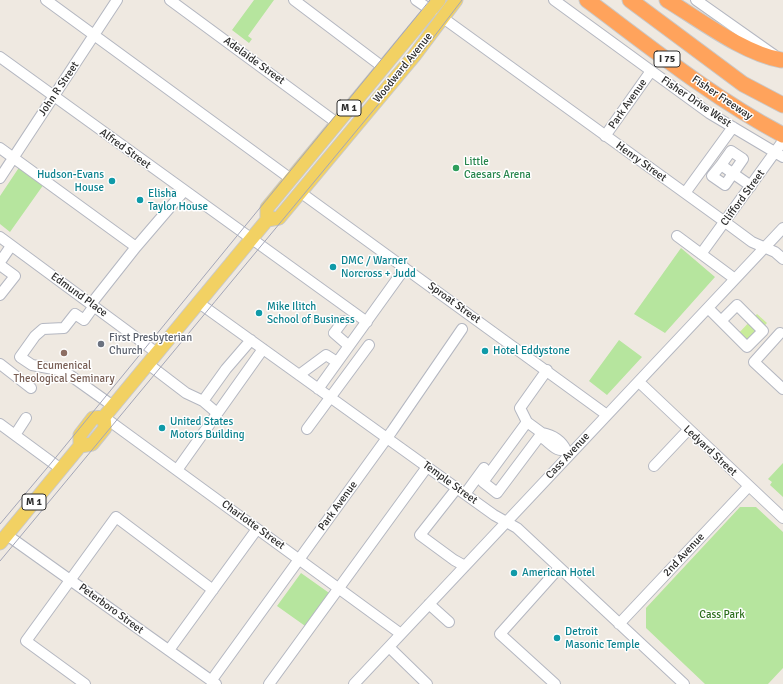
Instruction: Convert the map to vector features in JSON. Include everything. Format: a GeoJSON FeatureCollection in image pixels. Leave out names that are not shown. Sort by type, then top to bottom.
{"type":"FeatureCollection","features":[{"type":"Feature","properties":{"kind":"highway","name":"Fisher Freeway"},"geometry":{"type":"LineString","coordinates":[[587,0],[675,66],[782,139]]}},
{"type":"Feature","properties":{"kind":"highway","name":"I 75"},"geometry":{"type":"LineString","coordinates":[[630,0],[743,84],[783,105]]}},
{"type":"Feature","properties":{"kind":"highway"},"geometry":{"type":"LineString","coordinates":[[666,0],[744,47],[766,57],[782,61]]}},
{"type":"Feature","properties":{"kind":"main road","name":"Woodward Avenue"},"geometry":{"type":"LineString","coordinates":[[3,539],[80,446],[80,435],[93,418],[104,417],[199,303],[267,220],[267,208],[432,11],[439,0]]}},
{"type":"Feature","properties":{"kind":"main road","name":"Woodward Avenue"},"geometry":{"type":"LineString","coordinates":[[267,220],[279,218],[409,62],[456,0]]}},
{"type":"Feature","properties":{"kind":"street"},"geometry":{"type":"LineString","coordinates":[[46,0],[291,179]]}},
{"type":"Feature","properties":{"kind":"street","name":"John R Street"},"geometry":{"type":"LineString","coordinates":[[0,178],[117,0]]}},
{"type":"Feature","properties":{"kind":"street","name":"Adelaide Street"},"geometry":{"type":"LineString","coordinates":[[170,0],[337,123]]}},
{"type":"Feature","properties":{"kind":"street"},"geometry":{"type":"LineString","coordinates":[[294,0],[384,68]]}},
{"type":"Feature","properties":{"kind":"street"},"geometry":{"type":"LineString","coordinates":[[416,0],[432,11]]}},
{"type":"Feature","properties":{"kind":"street","name":"Fisher Drive West"},"geometry":{"type":"LineString","coordinates":[[554,0],[709,113],[779,155]]}},
{"type":"Feature","properties":{"kind":"street"},"geometry":{"type":"LineString","coordinates":[[699,1],[782,61]]}},
{"type":"Feature","properties":{"kind":"street","name":"Henry Street"},"geometry":{"type":"LineString","coordinates":[[443,18],[752,242],[766,247],[783,259]]}},
{"type":"Feature","properties":{"kind":"street","name":"Alfred Street"},"geometry":{"type":"LineString","coordinates":[[0,57],[251,240],[367,322]]}},
{"type":"Feature","properties":{"kind":"street","name":"Park Avenue"},"geometry":{"type":"LineString","coordinates":[[605,136],[651,71]]}},
{"type":"Feature","properties":{"kind":"street"},"geometry":{"type":"LineString","coordinates":[[684,193],[733,128]]}},
{"type":"Feature","properties":{"kind":"street","name":"Clifford Street"},"geometry":{"type":"LineString","coordinates":[[701,254],[751,186],[779,155],[782,139]]}},
{"type":"Feature","properties":{"kind":"street"},"geometry":{"type":"LineString","coordinates":[[0,148],[136,248]]}},
{"type":"Feature","properties":{"kind":"street"},"geometry":{"type":"LineString","coordinates":[[731,151],[743,159],[725,185],[712,176],[722,165],[731,151]]}},
{"type":"Feature","properties":{"kind":"street"},"geometry":{"type":"LineString","coordinates":[[722,165],[751,186]]}},
{"type":"Feature","properties":{"kind":"street"},"geometry":{"type":"LineString","coordinates":[[113,406],[64,371],[32,366],[20,357],[35,336],[43,330],[64,328],[76,314],[84,320],[93,305],[136,248],[184,191]]}},
{"type":"Feature","properties":{"kind":"street","name":"Sproat Street"},"geometry":{"type":"LineString","coordinates":[[300,192],[543,367],[607,415]]}},
{"type":"Feature","properties":{"kind":"street","name":"Cass Avenue"},"geometry":{"type":"LineString","coordinates":[[354,684],[466,566],[569,452],[639,382],[783,228]]}},
{"type":"Feature","properties":{"kind":"street"},"geometry":{"type":"LineString","coordinates":[[677,236],[735,279]]}},
{"type":"Feature","properties":{"kind":"street","name":"Edmund Place"},"geometry":{"type":"LineString","coordinates":[[0,238],[157,353]]}},
{"type":"Feature","properties":{"kind":"street"},"geometry":{"type":"LineString","coordinates":[[0,295],[15,276],[0,264],[11,246]]}},
{"type":"Feature","properties":{"kind":"street"},"geometry":{"type":"LineString","coordinates":[[318,388],[350,346],[405,268]]}},
{"type":"Feature","properties":{"kind":"street","name":"Temple Street"},"geometry":{"type":"LineString","coordinates":[[199,303],[456,488],[517,528],[679,682]]}},
{"type":"Feature","properties":{"kind":"street"},"geometry":{"type":"LineString","coordinates":[[708,308],[721,321]]}},
{"type":"Feature","properties":{"kind":"street"},"geometry":{"type":"LineString","coordinates":[[343,321],[331,337],[350,346]]}},
{"type":"Feature","properties":{"kind":"street","name":"Park Avenue"},"geometry":{"type":"LineString","coordinates":[[213,682],[299,558],[387,438],[462,330]]}},
{"type":"Feature","properties":{"kind":"street"},"geometry":{"type":"LineString","coordinates":[[780,334],[754,362],[783,389]]}},
{"type":"Feature","properties":{"kind":"street"},"geometry":{"type":"LineString","coordinates":[[203,401],[226,368],[251,340]]}},
{"type":"Feature","properties":{"kind":"street"},"geometry":{"type":"LineString","coordinates":[[307,429],[369,345]]}},
{"type":"Feature","properties":{"kind":"street"},"geometry":{"type":"LineString","coordinates":[[177,470],[263,349]]}},
{"type":"Feature","properties":{"kind":"street"},"geometry":{"type":"LineString","coordinates":[[299,375],[326,355],[337,362]]}},
{"type":"Feature","properties":{"kind":"street"},"geometry":{"type":"LineString","coordinates":[[0,364],[31,388]]}},
{"type":"Feature","properties":{"kind":"street"},"geometry":{"type":"LineString","coordinates":[[148,364],[186,393],[203,401],[217,413]]}},
{"type":"Feature","properties":{"kind":"street"},"geometry":{"type":"LineString","coordinates":[[543,367],[520,408],[527,422],[543,433],[550,434],[563,444],[569,452]]}},
{"type":"Feature","properties":{"kind":"street","name":"Ledyard Street"},"geometry":{"type":"LineString","coordinates":[[639,382],[688,430],[783,518]]}},
{"type":"Feature","properties":{"kind":"street","name":"Charlotte Street"},"geometry":{"type":"LineString","coordinates":[[104,417],[401,634]]}},
{"type":"Feature","properties":{"kind":"street"},"geometry":{"type":"LineString","coordinates":[[15,434],[26,418]]}},
{"type":"Feature","properties":{"kind":"street"},"geometry":{"type":"LineString","coordinates":[[527,422],[483,482],[497,494],[543,433]]}},
{"type":"Feature","properties":{"kind":"street"},"geometry":{"type":"LineString","coordinates":[[0,424],[61,469]]}},
{"type":"Feature","properties":{"kind":"street"},"geometry":{"type":"LineString","coordinates":[[654,466],[688,430]]}},
{"type":"Feature","properties":{"kind":"street"},"geometry":{"type":"LineString","coordinates":[[465,494],[508,436]]}},
{"type":"Feature","properties":{"kind":"street"},"geometry":{"type":"LineString","coordinates":[[269,684],[427,466]]}},
{"type":"Feature","properties":{"kind":"street","name":"2nd Avenue"},"geometry":{"type":"LineString","coordinates":[[619,624],[749,486]]}},
{"type":"Feature","properties":{"kind":"street"},"geometry":{"type":"LineString","coordinates":[[456,488],[420,535],[454,560],[466,566]]}},
{"type":"Feature","properties":{"kind":"street"},"geometry":{"type":"LineString","coordinates":[[85,684],[26,641],[116,518],[213,590]]}},
{"type":"Feature","properties":{"kind":"street"},"geometry":{"type":"LineString","coordinates":[[169,650],[257,529]]}},
{"type":"Feature","properties":{"kind":"street","name":"Peterboro Street"},"geometry":{"type":"LineString","coordinates":[[3,539],[71,580],[213,682]]}},
{"type":"Feature","properties":{"kind":"street"},"geometry":{"type":"LineString","coordinates":[[555,684],[500,634],[559,568]]}},
{"type":"Feature","properties":{"kind":"street"},"geometry":{"type":"LineString","coordinates":[[429,604],[449,622]]}},
{"type":"Feature","properties":{"kind":"street"},"geometry":{"type":"LineString","coordinates":[[389,647],[427,684]]}},
{"type":"Feature","properties":{"kind":"green space"},"geometry":{"type":"Polygon","coordinates":[[[254,0],[274,0],[248,36],[252,39],[249,43],[232,30],[254,0]]]}},
{"type":"Feature","properties":{"kind":"green space"},"geometry":{"type":"Polygon","coordinates":[[[20,166],[44,184],[10,232],[0,224],[0,196],[20,166]]]}},
{"type":"Feature","properties":{"kind":"green space"},"geometry":{"type":"Polygon","coordinates":[[[681,248],[715,277],[665,333],[634,314],[681,248]]]}},
{"type":"Feature","properties":{"kind":"green space"},"geometry":{"type":"Polygon","coordinates":[[[757,314],[767,323],[744,348],[734,338],[757,314]]]}},
{"type":"Feature","properties":{"kind":"green space"},"geometry":{"type":"Polygon","coordinates":[[[619,340],[642,357],[607,395],[589,381],[619,340]]]}},
{"type":"Feature","properties":{"kind":"green space"},"geometry":{"type":"Polygon","coordinates":[[[783,463],[783,497],[770,485],[772,482],[768,479],[783,463]]]}},
{"type":"Feature","properties":{"kind":"green space","name":"Cass Park"},"geometry":{"type":"Polygon","coordinates":[[[740,507],[756,507],[783,532],[783,668],[768,684],[705,684],[646,628],[646,608],[740,507]]]}},
{"type":"Feature","properties":{"kind":"green space"},"geometry":{"type":"Polygon","coordinates":[[[301,573],[332,595],[308,628],[277,606],[301,573]]]}},
{"type":"Feature","properties":{"kind":"tram line"},"geometry":{"type":"LineString","coordinates":[[0,524],[430,0]]}},
{"type":"Feature","properties":{"kind":"tram line"},"geometry":{"type":"LineString","coordinates":[[0,561],[430,42],[462,0]]}},
{"type":"Feature","properties":{"kind":"place","name":"Little Caesars Arena"},"geometry":{"type":"Point","coordinates":[456,168]}},
{"type":"Feature","properties":{"kind":"place","name":"Hudson-Evans House"},"geometry":{"type":"Point","coordinates":[112,181]}},
{"type":"Feature","properties":{"kind":"place","name":"Elisha Taylor House"},"geometry":{"type":"Point","coordinates":[140,200]}},
{"type":"Feature","properties":{"kind":"place","name":"DMC / Warner Norcross + Judd"},"geometry":{"type":"Point","coordinates":[333,267]}},
{"type":"Feature","properties":{"kind":"place","name":"Mike Ilitch School of Business"},"geometry":{"type":"Point","coordinates":[259,313]}},
{"type":"Feature","properties":{"kind":"place","name":"First Presbyterian Church"},"geometry":{"type":"Point","coordinates":[101,344]}},
{"type":"Feature","properties":{"kind":"place","name":"Hotel Eddystone"},"geometry":{"type":"Point","coordinates":[485,351]}},
{"type":"Feature","properties":{"kind":"place","name":"Ecumenical Theological Seminary"},"geometry":{"type":"Point","coordinates":[64,353]}},
{"type":"Feature","properties":{"kind":"place","name":"United States Motors Building"},"geometry":{"type":"Point","coordinates":[162,428]}},
{"type":"Feature","properties":{"kind":"place","name":"American Hotel"},"geometry":{"type":"Point","coordinates":[514,573]}},
{"type":"Feature","properties":{"kind":"place","name":"Detroit Masonic Temple"},"geometry":{"type":"Point","coordinates":[557,638]}}]}
